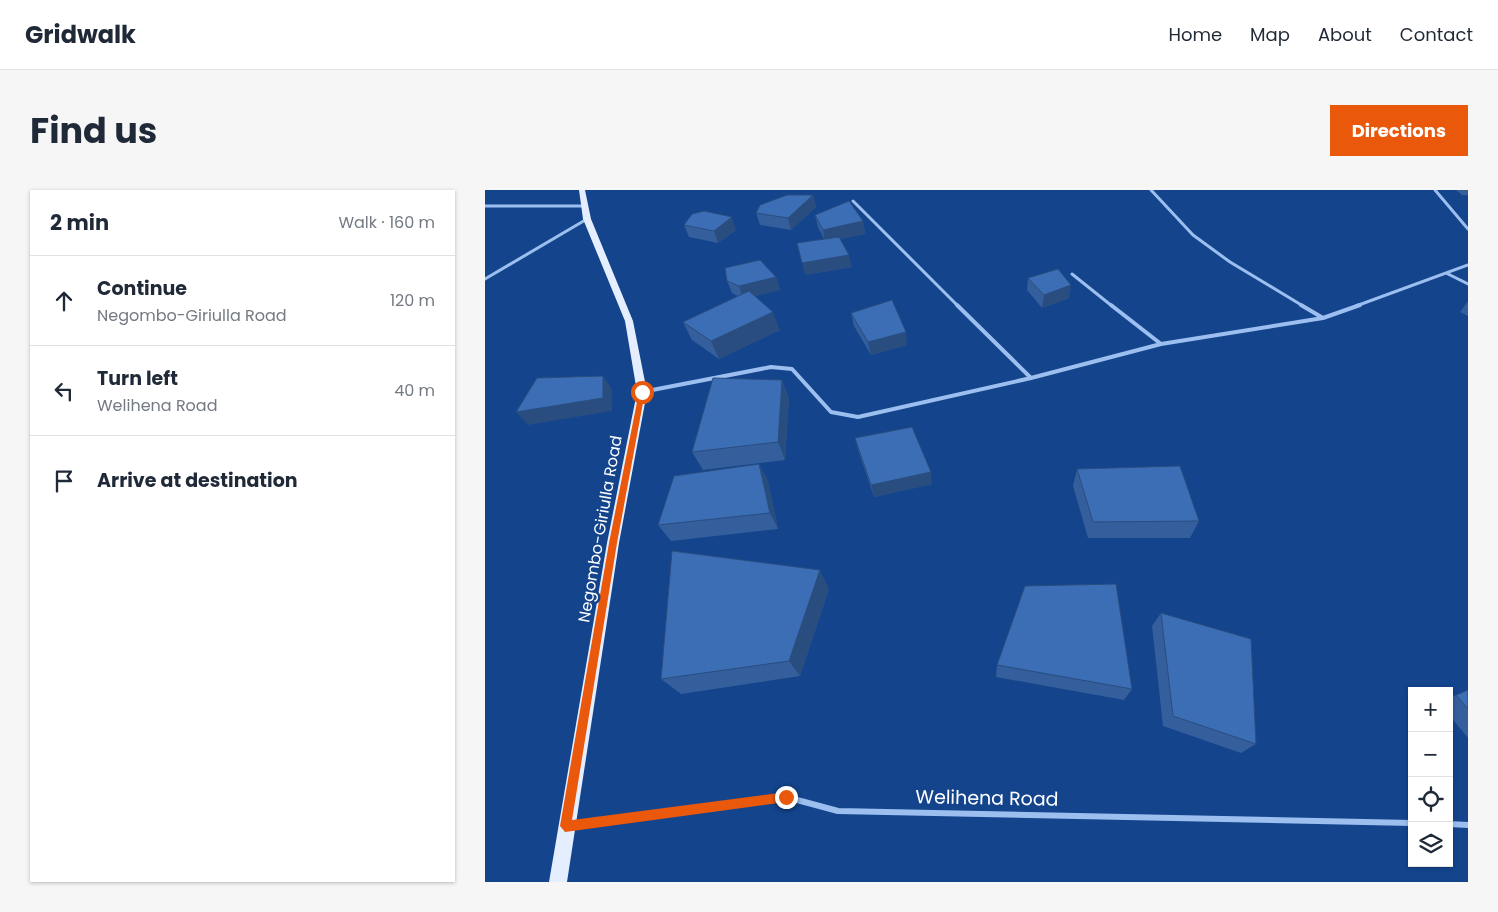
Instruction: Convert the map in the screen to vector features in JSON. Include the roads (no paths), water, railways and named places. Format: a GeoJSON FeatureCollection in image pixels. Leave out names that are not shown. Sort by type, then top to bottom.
{"type":"FeatureCollection","features":[{"type":"Feature","properties":{"kind":"main road","name":"Negombo-Giriulla Road"},"geometry":{"type":"LineString","coordinates":[[558,882],[565,826],[613,543],[642,392],[629,321],[586,212],[582,190]]}},
{"type":"Feature","properties":{"kind":"street"},"geometry":{"type":"LineString","coordinates":[[1151,190],[1193,235],[1230,262],[1323,318]]}},
{"type":"Feature","properties":{"kind":"street"},"geometry":{"type":"LineString","coordinates":[[1435,190],[1466,224],[1468,229]]}},
{"type":"Feature","properties":{"kind":"street"},"geometry":{"type":"LineString","coordinates":[[853,201],[1031,378]]}},
{"type":"Feature","properties":{"kind":"street"},"geometry":{"type":"LineString","coordinates":[[485,206],[586,212]]}},
{"type":"Feature","properties":{"kind":"street"},"geometry":{"type":"LineString","coordinates":[[485,279],[586,212]]}},
{"type":"Feature","properties":{"kind":"street"},"geometry":{"type":"LineString","coordinates":[[642,392],[771,367],[792,369],[831,412],[858,417],[1031,378],[1161,344],[1323,318],[1468,265]]}},
{"type":"Feature","properties":{"kind":"street"},"geometry":{"type":"LineString","coordinates":[[1446,273],[1468,284]]}},
{"type":"Feature","properties":{"kind":"street"},"geometry":{"type":"LineString","coordinates":[[1072,274],[1161,344]]}},
{"type":"Feature","properties":{"kind":"street","name":"Welihena Road"},"geometry":{"type":"LineString","coordinates":[[565,826],[786,797],[838,811],[1408,823]]}},
{"type":"Feature","properties":{"kind":"street"},"geometry":{"type":"LineString","coordinates":[[1453,824],[1468,825]]}}]}
